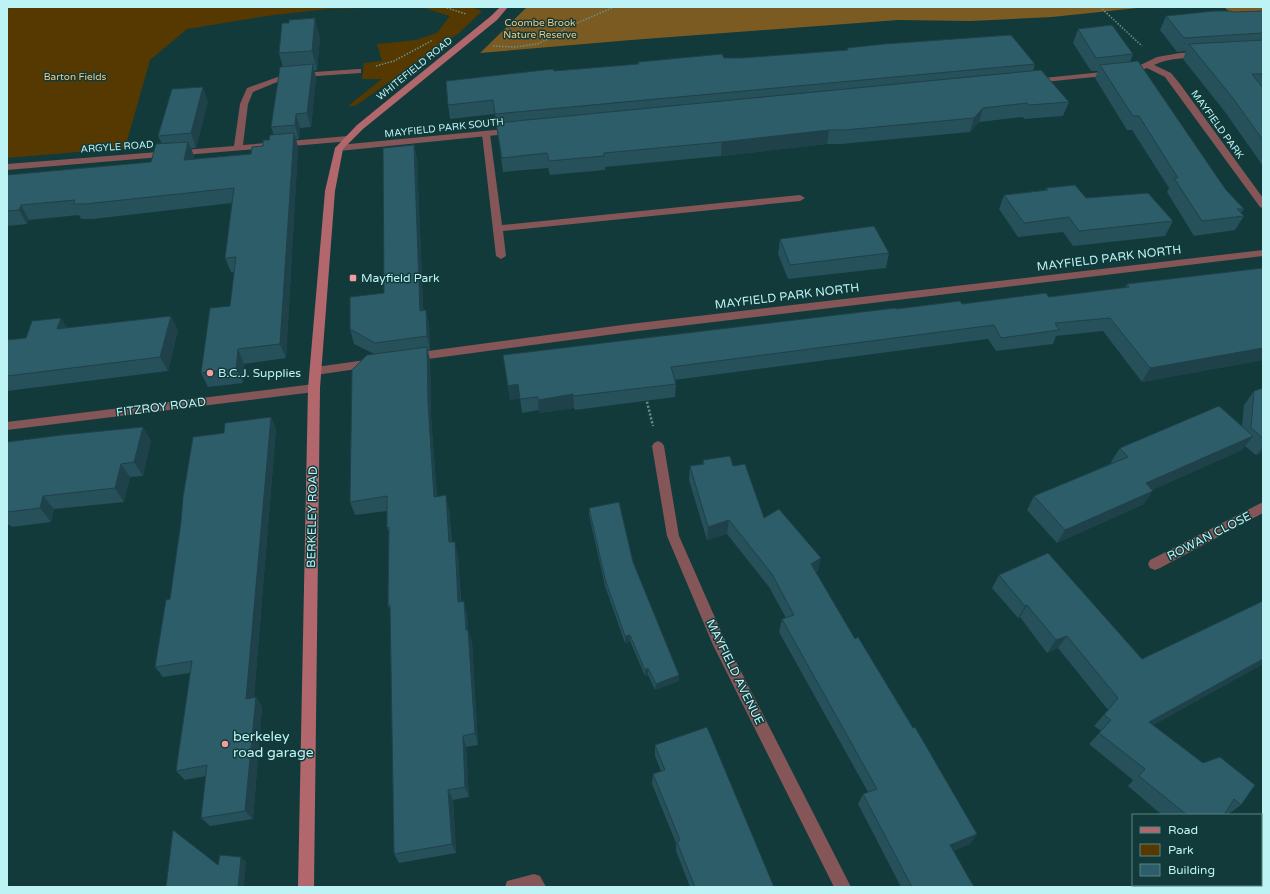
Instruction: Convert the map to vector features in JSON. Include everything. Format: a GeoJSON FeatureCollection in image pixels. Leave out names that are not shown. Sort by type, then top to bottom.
{"type":"FeatureCollection","features":[{"type":"Feature","properties":{"kind":"main road","name":"WHITEFIELD ROAD"},"geometry":{"type":"LineString","coordinates":[[344,144],[360,127],[494,18],[504,7]]}},
{"type":"Feature","properties":{"kind":"main road","name":"BERKELEY ROAD"},"geometry":{"type":"LineString","coordinates":[[306,887],[314,388],[330,191],[344,144]]}},
{"type":"Feature","properties":{"kind":"street"},"geometry":{"type":"LineString","coordinates":[[1026,82],[1134,71],[1160,59],[1180,55],[1210,54]]}},
{"type":"Feature","properties":{"kind":"street","name":"MAYFIELD PARK"},"geometry":{"type":"LineString","coordinates":[[1148,65],[1168,75],[1263,205]]}},
{"type":"Feature","properties":{"kind":"street"},"geometry":{"type":"LineString","coordinates":[[238,148],[244,104],[250,90],[286,76],[358,71]]}},
{"type":"Feature","properties":{"kind":"street","name":"MAYFIELD PARK SOUTH"},"geometry":{"type":"LineString","coordinates":[[344,144],[526,130]]}},
{"type":"Feature","properties":{"kind":"street"},"geometry":{"type":"LineString","coordinates":[[486,134],[501,256]]}},
{"type":"Feature","properties":{"kind":"street","name":"ARGYLE ROAD"},"geometry":{"type":"LineString","coordinates":[[7,167],[238,148],[344,144]]}},
{"type":"Feature","properties":{"kind":"street"},"geometry":{"type":"LineString","coordinates":[[497,229],[800,198]]}},
{"type":"Feature","properties":{"kind":"street","name":"MAYFIELD PARK NORTH"},"geometry":{"type":"LineString","coordinates":[[402,359],[638,327],[1263,253]]}},
{"type":"Feature","properties":{"kind":"street"},"geometry":{"type":"LineString","coordinates":[[316,371],[386,361]]}},
{"type":"Feature","properties":{"kind":"street","name":"FITZROY ROAD"},"geometry":{"type":"LineString","coordinates":[[7,426],[314,388]]}},
{"type":"Feature","properties":{"kind":"street","name":"MAYFIELD AVENUE"},"geometry":{"type":"LineString","coordinates":[[658,446],[673,536],[718,640],[843,887]]}},
{"type":"Feature","properties":{"kind":"street","name":"ROWAN CLOSE"},"geometry":{"type":"LineString","coordinates":[[1154,564],[1263,507]]}},
{"type":"Feature","properties":{"kind":"street"},"geometry":{"type":"LineString","coordinates":[[513,887],[534,882],[538,887]]}},
{"type":"Feature","properties":{"kind":"path"},"geometry":{"type":"LineString","coordinates":[[461,44],[514,47],[537,44],[553,37],[568,27],[614,7]]}},
{"type":"Feature","properties":{"kind":"path"},"geometry":{"type":"LineString","coordinates":[[1100,7],[1147,51],[1160,59]]}},
{"type":"Feature","properties":{"kind":"path"},"geometry":{"type":"LineString","coordinates":[[464,19],[470,15]]}},
{"type":"Feature","properties":{"kind":"path"},"geometry":{"type":"LineString","coordinates":[[358,71],[394,61],[438,37]]}},
{"type":"Feature","properties":{"kind":"path"},"geometry":{"type":"LineString","coordinates":[[645,394],[658,446]]}},
{"type":"Feature","properties":{"kind":"green space","name":"Barton Fields"},"geometry":{"type":"Polygon","coordinates":[[[7,7],[400,7],[327,9],[266,16],[187,29],[150,60],[125,148],[7,158],[7,7]]]}},
{"type":"Feature","properties":{"kind":"green space"},"geometry":{"type":"Polygon","coordinates":[[[421,7],[471,7],[482,11],[459,33],[355,106],[348,106],[382,79],[362,79],[364,63],[382,61],[377,44],[416,40],[437,33],[450,16],[421,7]]]}},
{"type":"Feature","properties":{"kind":"green space","name":"Coombe Brook Nature Reserve"},"geometry":{"type":"Polygon","coordinates":[[[527,7],[1147,7],[1052,17],[971,21],[898,20],[480,53],[527,7]]]}},
{"type":"Feature","properties":{"kind":"green space"},"geometry":{"type":"Polygon","coordinates":[[[1224,7],[1263,7],[1263,12],[1231,13],[1224,7]]]}},
{"type":"Feature","properties":{"kind":"building"},"geometry":{"type":"Polygon","coordinates":[[[1214,11],[1263,11],[1263,33],[1184,38],[1166,16],[1214,11]]]}},
{"type":"Feature","properties":{"kind":"building"},"geometry":{"type":"Polygon","coordinates":[[[315,18],[312,51],[279,53],[282,23],[289,23],[289,20],[315,18]]]}},
{"type":"Feature","properties":{"kind":"building"},"geometry":{"type":"Polygon","coordinates":[[[1112,25],[1133,54],[1096,58],[1078,29],[1112,25]]]}},
{"type":"Feature","properties":{"kind":"building"},"geometry":{"type":"Polygon","coordinates":[[[1011,35],[1035,64],[495,114],[493,100],[448,105],[446,81],[553,69],[554,71],[639,64],[638,62],[722,54],[724,58],[741,58],[848,50],[847,48],[884,44],[1011,35]]]}},
{"type":"Feature","properties":{"kind":"building"},"geometry":{"type":"Polygon","coordinates":[[[1263,40],[1263,74],[1252,74],[1263,88],[1263,140],[1232,97],[1189,44],[1263,40]]]}},
{"type":"Feature","properties":{"kind":"building"},"geometry":{"type":"Polygon","coordinates":[[[1138,61],[1226,190],[1244,209],[1237,209],[1244,216],[1202,221],[1174,178],[1178,178],[1139,116],[1133,116],[1100,65],[1138,61]]]}},
{"type":"Feature","properties":{"kind":"building"},"geometry":{"type":"Polygon","coordinates":[[[313,64],[307,113],[296,114],[295,125],[271,127],[280,67],[313,64]]]}},
{"type":"Feature","properties":{"kind":"building"},"geometry":{"type":"Polygon","coordinates":[[[1041,70],[1069,102],[1029,105],[1027,103],[983,108],[974,118],[844,130],[829,130],[604,153],[604,156],[549,161],[547,153],[502,158],[496,123],[1041,70]]]}},
{"type":"Feature","properties":{"kind":"building"},"geometry":{"type":"Polygon","coordinates":[[[203,87],[191,133],[158,136],[172,89],[203,87]]]}},
{"type":"Feature","properties":{"kind":"building"},"geometry":{"type":"Polygon","coordinates":[[[294,133],[280,344],[238,349],[236,369],[201,373],[210,308],[230,306],[236,257],[225,258],[234,188],[85,204],[73,204],[75,200],[21,205],[19,210],[7,211],[7,175],[151,162],[156,144],[188,142],[184,160],[251,154],[252,147],[263,146],[263,140],[269,140],[270,135],[294,133]]]}},
{"type":"Feature","properties":{"kind":"building"},"geometry":{"type":"Polygon","coordinates":[[[414,145],[420,311],[426,310],[427,336],[375,343],[350,329],[350,297],[384,293],[383,148],[414,145]]]}},
{"type":"Feature","properties":{"kind":"building"},"geometry":{"type":"Polygon","coordinates":[[[1075,185],[1086,198],[1148,193],[1173,221],[1079,231],[1069,217],[1024,223],[1004,195],[1075,185]]]}},
{"type":"Feature","properties":{"kind":"building"},"geometry":{"type":"Polygon","coordinates":[[[874,226],[889,253],[790,265],[780,239],[874,226]]]}},
{"type":"Feature","properties":{"kind":"building"},"geometry":{"type":"Polygon","coordinates":[[[1263,268],[1263,348],[1150,368],[1110,318],[1055,323],[1059,330],[1001,338],[994,325],[671,367],[676,384],[574,396],[573,394],[538,400],[538,397],[520,399],[518,384],[508,386],[503,355],[960,301],[962,304],[1046,293],[1049,297],[1129,287],[1127,284],[1263,268]]]}},
{"type":"Feature","properties":{"kind":"building"},"geometry":{"type":"Polygon","coordinates":[[[171,316],[160,357],[7,376],[7,340],[26,338],[32,321],[61,318],[57,329],[171,316]]]}},
{"type":"Feature","properties":{"kind":"building"},"geometry":{"type":"Polygon","coordinates":[[[427,347],[428,403],[434,497],[446,495],[449,542],[455,542],[458,602],[464,601],[466,630],[468,630],[475,733],[463,736],[465,787],[448,790],[452,844],[394,854],[390,605],[388,606],[389,527],[387,528],[387,496],[350,502],[352,370],[367,355],[427,347]]]}},
{"type":"Feature","properties":{"kind":"building"},"geometry":{"type":"Polygon","coordinates":[[[1263,388],[1263,438],[1251,428],[1254,391],[1263,388]]]}},
{"type":"Feature","properties":{"kind":"building"},"geometry":{"type":"Polygon","coordinates":[[[1219,406],[1253,436],[1146,483],[1153,491],[1065,530],[1034,496],[1128,457],[1120,448],[1219,406]]]}},
{"type":"Feature","properties":{"kind":"building"},"geometry":{"type":"Polygon","coordinates":[[[271,417],[246,699],[256,697],[245,811],[201,818],[207,765],[176,771],[192,661],[155,667],[166,600],[170,599],[183,497],[193,437],[224,433],[225,423],[271,417]]]}},
{"type":"Feature","properties":{"kind":"building"},"geometry":{"type":"Polygon","coordinates":[[[143,427],[134,462],[121,464],[115,488],[43,496],[40,508],[7,512],[7,442],[143,427]]]}},
{"type":"Feature","properties":{"kind":"building"},"geometry":{"type":"Polygon","coordinates":[[[730,456],[733,466],[745,464],[764,518],[779,509],[821,558],[811,564],[855,639],[858,637],[913,728],[915,727],[977,834],[950,845],[974,887],[912,887],[863,794],[877,789],[782,619],[794,615],[772,574],[729,520],[708,527],[690,466],[704,464],[703,460],[730,456]]]}},
{"type":"Feature","properties":{"kind":"building"},"geometry":{"type":"Polygon","coordinates":[[[619,502],[633,562],[679,675],[656,684],[648,668],[645,670],[630,635],[625,636],[605,579],[589,508],[619,502]]]}},
{"type":"Feature","properties":{"kind":"building"},"geometry":{"type":"Polygon","coordinates":[[[1048,553],[1142,659],[1263,601],[1263,659],[1149,722],[1203,763],[1220,757],[1255,785],[1241,805],[1234,799],[1225,814],[1186,814],[1139,776],[1145,769],[1099,733],[1111,720],[1104,715],[1118,698],[1067,636],[1056,640],[1027,605],[1025,606],[999,575],[1048,553]]]}},
{"type":"Feature","properties":{"kind":"building"},"geometry":{"type":"Polygon","coordinates":[[[707,727],[774,887],[695,887],[677,842],[680,840],[653,774],[665,770],[655,745],[707,727]]]}},
{"type":"Feature","properties":{"kind":"building"},"geometry":{"type":"Polygon","coordinates":[[[173,830],[218,865],[220,855],[241,857],[238,887],[166,887],[173,830]]]}},
{"type":"Feature","properties":{"kind":"place","name":"Mayfield Park"},"geometry":{"type":"Point","coordinates":[353,278]}},
{"type":"Feature","properties":{"kind":"place","name":"B.C.J. Supplies"},"geometry":{"type":"Point","coordinates":[210,373]}},
{"type":"Feature","properties":{"kind":"place","name":"berkeley road garage"},"geometry":{"type":"Point","coordinates":[225,744]}}]}
